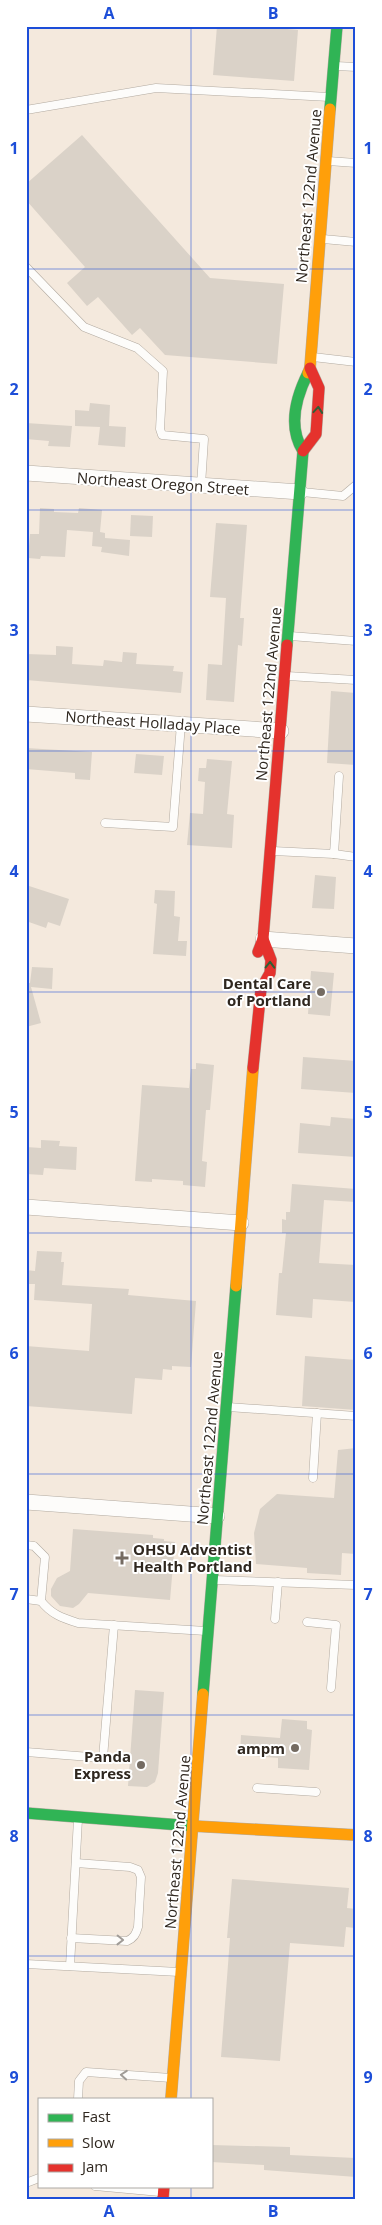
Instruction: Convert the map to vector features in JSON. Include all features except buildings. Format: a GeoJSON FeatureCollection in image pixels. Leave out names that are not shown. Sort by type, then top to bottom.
{"type":"FeatureCollection","features":[{"type":"Feature","properties":{"kind":"main road","name":"Northeast 122nd Avenue"},"geometry":{"type":"LineString","coordinates":[[261,990],[254,969],[255,958],[264,939],[303,451],[294,434],[299,388],[310,363],[337,26]]}},
{"type":"Feature","properties":{"kind":"main road","name":"Northeast 122nd Avenue"},"geometry":{"type":"LineString","coordinates":[[303,451],[316,434],[320,388],[310,363]]}},
{"type":"Feature","properties":{"kind":"main road","name":"Northeast 122nd Avenue"},"geometry":{"type":"LineString","coordinates":[[171,2098],[261,990],[270,973],[271,960],[264,939]]}},
{"type":"Feature","properties":{"kind":"main road"},"geometry":{"type":"LineString","coordinates":[[26,1813],[193,1826],[356,1835]]}},
{"type":"Feature","properties":{"kind":"street","name":"Northeast Oregon Street"},"geometry":{"type":"LineString","coordinates":[[26,473],[300,492]]}},
{"type":"Feature","properties":{"kind":"street","name":"Northeast Holladay Place"},"geometry":{"type":"LineString","coordinates":[[26,714],[281,731]]}},
{"type":"Feature","properties":{"kind":"street"},"geometry":{"type":"LineString","coordinates":[[264,939],[356,946]]}},
{"type":"Feature","properties":{"kind":"street"},"geometry":{"type":"LineString","coordinates":[[26,1207],[241,1223]]}},
{"type":"Feature","properties":{"kind":"street"},"geometry":{"type":"LineString","coordinates":[[26,1502],[218,1516]]}},
{"type":"Feature","properties":{"kind":"lane"},"geometry":{"type":"LineString","coordinates":[[334,66],[356,67]]}},
{"type":"Feature","properties":{"kind":"lane"},"geometry":{"type":"LineString","coordinates":[[26,110],[156,88],[331,98]]}},
{"type":"Feature","properties":{"kind":"lane"},"geometry":{"type":"LineString","coordinates":[[326,161],[356,163]]}},
{"type":"Feature","properties":{"kind":"lane"},"geometry":{"type":"LineString","coordinates":[[320,239],[356,242]]}},
{"type":"Feature","properties":{"kind":"lane"},"geometry":{"type":"LineString","coordinates":[[26,267],[84,327],[137,348],[163,370],[160,429],[162,435],[204,439],[201,485]]}},
{"type":"Feature","properties":{"kind":"lane"},"geometry":{"type":"LineString","coordinates":[[310,363],[355,362],[356,352]]}},
{"type":"Feature","properties":{"kind":"lane"},"geometry":{"type":"LineString","coordinates":[[300,492],[343,496],[356,484]]}},
{"type":"Feature","properties":{"kind":"lane"},"geometry":{"type":"LineString","coordinates":[[288,636],[356,641]]}},
{"type":"Feature","properties":{"kind":"lane"},"geometry":{"type":"LineString","coordinates":[[285,676],[356,680]]}},
{"type":"Feature","properties":{"kind":"lane"},"geometry":{"type":"LineString","coordinates":[[105,823],[173,827],[181,724]]}},
{"type":"Feature","properties":{"kind":"lane"},"geometry":{"type":"LineString","coordinates":[[334,854],[339,776]]}},
{"type":"Feature","properties":{"kind":"lane"},"geometry":{"type":"LineString","coordinates":[[271,851],[356,857]]}},
{"type":"Feature","properties":{"kind":"lane"},"geometry":{"type":"LineString","coordinates":[[226,1407],[356,1416]]}},
{"type":"Feature","properties":{"kind":"lane"},"geometry":{"type":"LineString","coordinates":[[313,1478],[317,1413]]}},
{"type":"Feature","properties":{"kind":"lane"},"geometry":{"type":"LineString","coordinates":[[26,1545],[34,1546],[44,1557],[40,1601]]}},
{"type":"Feature","properties":{"kind":"lane"},"geometry":{"type":"LineString","coordinates":[[212,1580],[356,1584]]}},
{"type":"Feature","properties":{"kind":"lane"},"geometry":{"type":"LineString","coordinates":[[275,1619],[278,1582]]}},
{"type":"Feature","properties":{"kind":"lane"},"geometry":{"type":"LineString","coordinates":[[26,1599],[40,1601],[48,1610],[58,1616],[78,1623],[208,1631]]}},
{"type":"Feature","properties":{"kind":"lane"},"geometry":{"type":"LineString","coordinates":[[307,1622],[336,1625],[330,1688]]}},
{"type":"Feature","properties":{"kind":"lane"},"geometry":{"type":"LineString","coordinates":[[26,1752],[103,1758],[114,1625]]}},
{"type":"Feature","properties":{"kind":"lane"},"geometry":{"type":"LineString","coordinates":[[257,1788],[316,1792]]}},
{"type":"Feature","properties":{"kind":"lane"},"geometry":{"type":"LineString","coordinates":[[70,1966],[78,1817]]}},
{"type":"Feature","properties":{"kind":"lane"},"geometry":{"type":"LineString","coordinates":[[71,1938],[127,1941],[136,1934],[138,1927],[141,1877],[138,1870],[130,1867],[76,1863]]}},
{"type":"Feature","properties":{"kind":"lane"},"geometry":{"type":"LineString","coordinates":[[26,1964],[181,1972]]}},
{"type":"Feature","properties":{"kind":"lane"},"geometry":{"type":"LineString","coordinates":[[78,2098],[79,2081],[86,2072],[173,2078]]}},
{"type":"Feature","properties":{"kind":"lane"},"geometry":{"type":"LineString","coordinates":[[26,2183],[38,2178]]}},
{"type":"Feature","properties":{"kind":"lane"},"geometry":{"type":"LineString","coordinates":[[118,2188],[164,2192]]}},
{"type":"Feature","properties":{"kind":"traffic: fast"},"geometry":{"type":"LineString","coordinates":[[330,109],[337,26]]}},
{"type":"Feature","properties":{"kind":"traffic: fast"},"geometry":{"type":"LineString","coordinates":[[287,645],[303,451],[298,442],[295,412],[300,392],[308,373]]}},
{"type":"Feature","properties":{"kind":"traffic: fast"},"geometry":{"type":"LineString","coordinates":[[203,1694],[236,1286]]}},
{"type":"Feature","properties":{"kind":"traffic: fast"},"geometry":{"type":"LineString","coordinates":[[26,1813],[193,1826]]}},
{"type":"Feature","properties":{"kind":"traffic: slow"},"geometry":{"type":"LineString","coordinates":[[308,373],[310,368],[330,109]]}},
{"type":"Feature","properties":{"kind":"traffic: slow"},"geometry":{"type":"LineString","coordinates":[[236,1286],[253,1068]]}},
{"type":"Feature","properties":{"kind":"traffic: slow"},"geometry":{"type":"LineString","coordinates":[[171,2098],[203,1694]]}},
{"type":"Feature","properties":{"kind":"traffic: slow"},"geometry":{"type":"LineString","coordinates":[[193,1826],[356,1835]]}},
{"type":"Feature","properties":{"kind":"traffic: jam"},"geometry":{"type":"LineString","coordinates":[[303,451],[316,434],[319,388],[310,368]]}},
{"type":"Feature","properties":{"kind":"traffic: jam"},"geometry":{"type":"LineString","coordinates":[[258,952],[263,939],[287,645]]}},
{"type":"Feature","properties":{"kind":"traffic: jam"},"geometry":{"type":"LineString","coordinates":[[253,1068],[261,989],[270,973],[271,960],[263,939]]}},
{"type":"Feature","properties":{"kind":"traffic: jam"},"geometry":{"type":"LineString","coordinates":[[163,2199],[164,2188]]}},
{"type":"Feature","properties":{"kind":"place","name":"Dental Care of Portland"},"geometry":{"type":"Point","coordinates":[321,992]}},
{"type":"Feature","properties":{"kind":"place","name":"OHSU Adventist Health Portland"},"geometry":{"type":"Point","coordinates":[122,1558]}},
{"type":"Feature","properties":{"kind":"place","name":"ampm"},"geometry":{"type":"Point","coordinates":[295,1748]}},
{"type":"Feature","properties":{"kind":"place","name":"Panda Express"},"geometry":{"type":"Point","coordinates":[141,1765]}}]}
